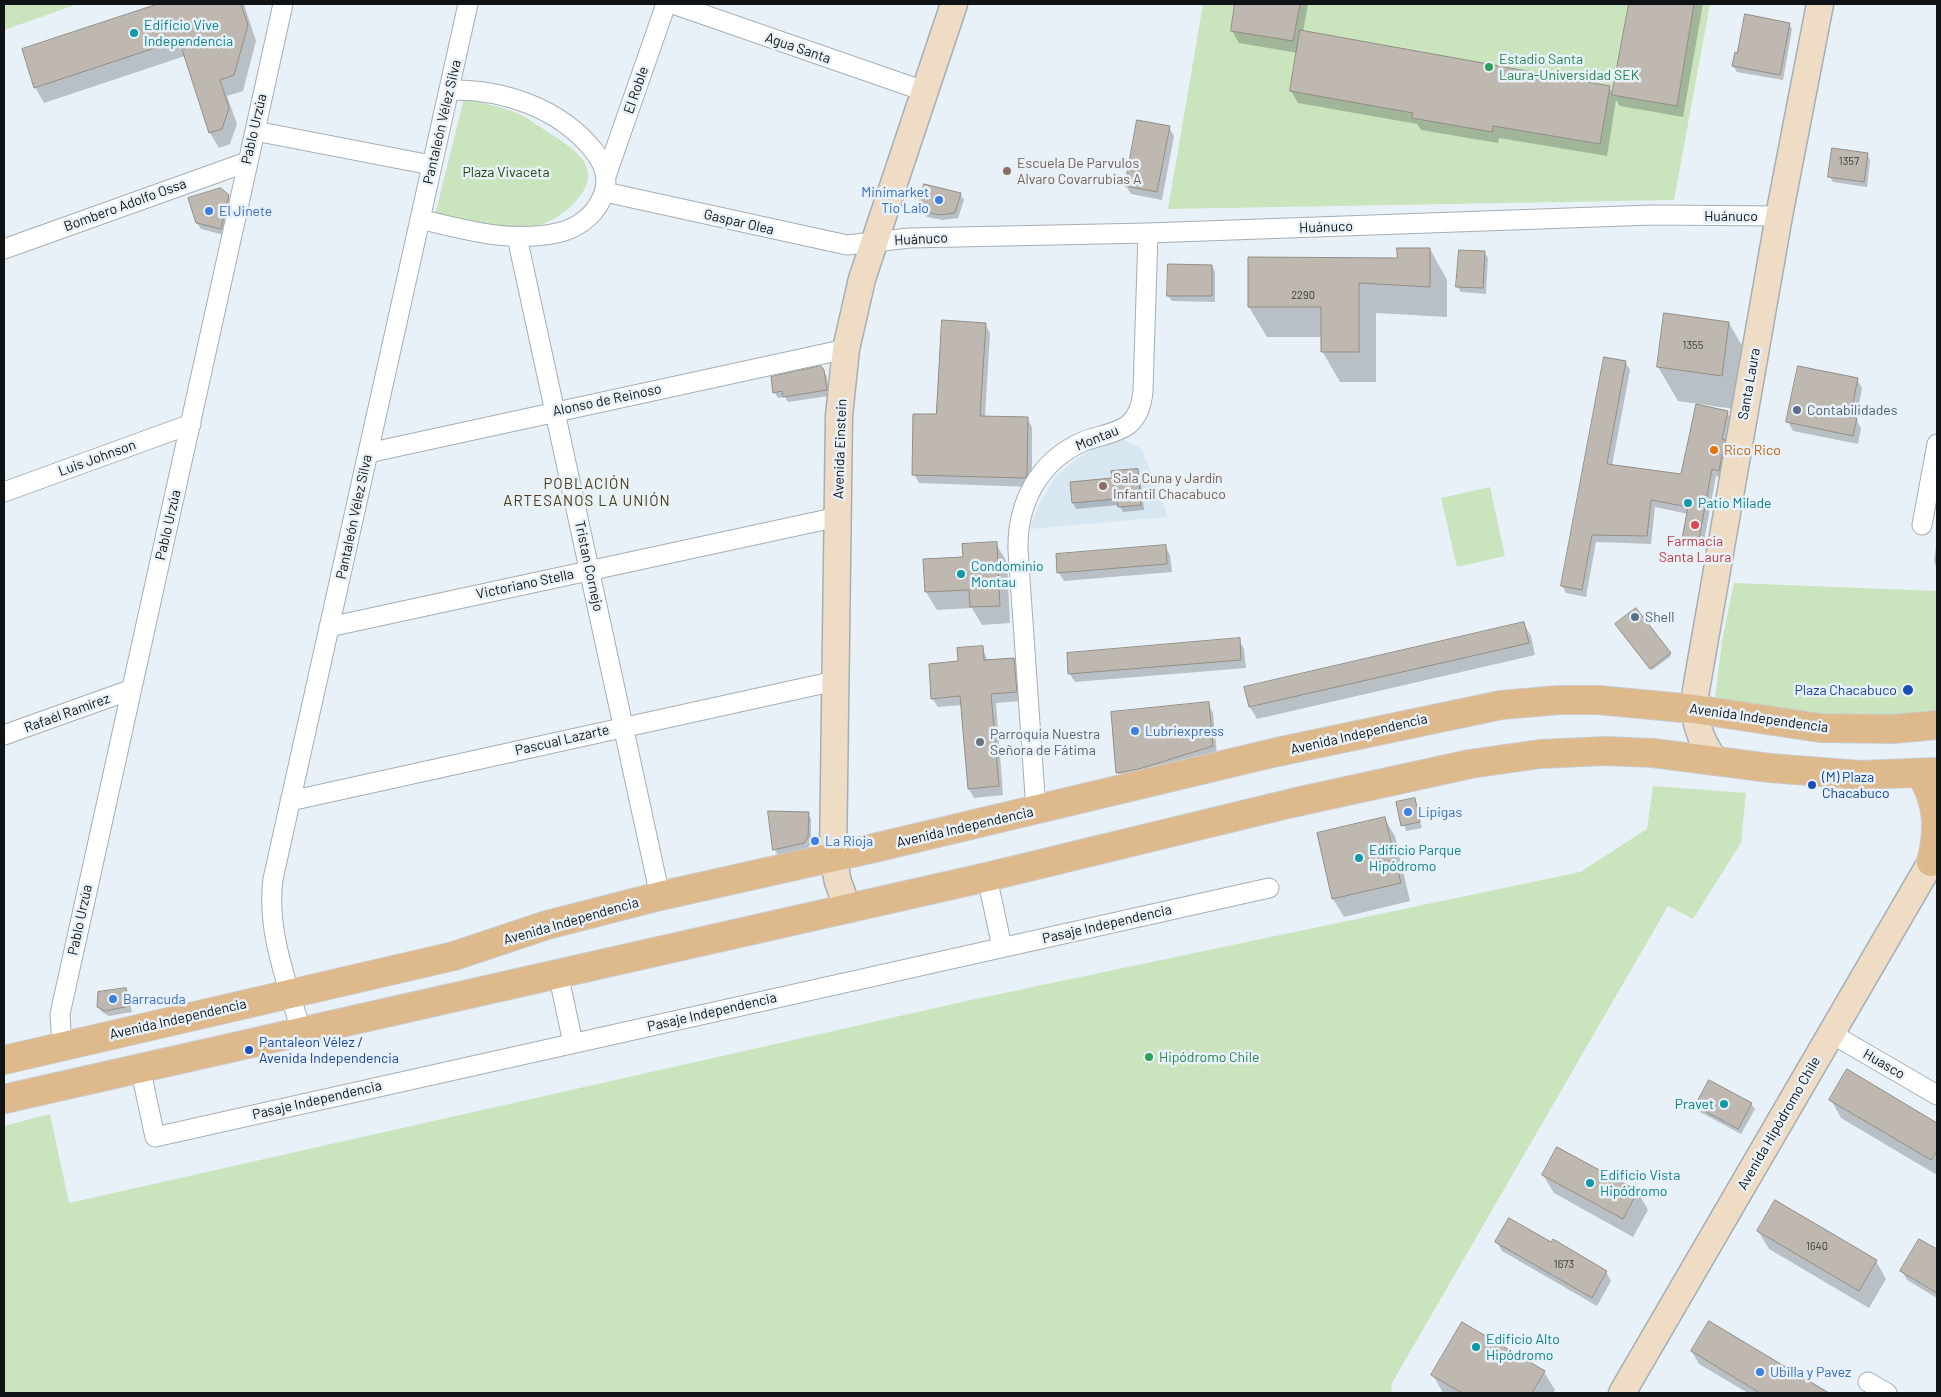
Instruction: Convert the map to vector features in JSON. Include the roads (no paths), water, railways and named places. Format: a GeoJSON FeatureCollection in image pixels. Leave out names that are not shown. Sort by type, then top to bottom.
{"type":"FeatureCollection","features":[{"type":"Feature","properties":{"kind":"main road","name":"Avenida Independencia"},"geometry":{"type":"LineString","coordinates":[[4,1060],[454,956],[555,923],[660,896],[833,858],[1278,752],[1501,705],[1559,700],[1598,700],[1694,709],[1792,724],[1848,730],[1937,725]]}},
{"type":"Feature","properties":{"kind":"main road"},"geometry":{"type":"LineString","coordinates":[[4,1099],[301,1030],[848,909],[1292,803],[1479,762],[1540,754],[1606,751],[1654,754],[1851,775],[1929,773],[1936,837],[1934,858]]}},
{"type":"Feature","properties":{"kind":"street","name":"Pablo Urzúa"},"geometry":{"type":"LineString","coordinates":[[62,1047],[59,1031],[60,1014],[130,690],[191,424],[283,4]]}},
{"type":"Feature","properties":{"kind":"street","name":"Pantaleón Vélez Silva"},"geometry":{"type":"LineString","coordinates":[[301,1030],[273,923],[271,891],[468,4]]}},
{"type":"Feature","properties":{"kind":"street","name":"El Roble"},"geometry":{"type":"LineString","coordinates":[[606,184],[666,4]]}},
{"type":"Feature","properties":{"kind":"street","name":"Agua Santa"},"geometry":{"type":"LineString","coordinates":[[673,4],[924,91]]}},
{"type":"Feature","properties":{"kind":"street","name":"Avenida Einstein"},"geometry":{"type":"LineString","coordinates":[[848,909],[838,882],[833,858],[840,416],[846,349],[873,242],[954,4]]}},
{"type":"Feature","properties":{"kind":"street","name":"Santa Laura"},"geometry":{"type":"LineString","coordinates":[[1715,761],[1702,741],[1694,709],[1779,216],[1820,4]]}},
{"type":"Feature","properties":{"kind":"street"},"geometry":{"type":"LineString","coordinates":[[420,219],[490,235],[517,237],[559,233],[574,227],[592,214],[606,184],[604,165],[591,147],[574,130],[553,116],[504,96],[450,90]]}},
{"type":"Feature","properties":{"kind":"street"},"geometry":{"type":"LineString","coordinates":[[255,131],[431,165]]}},
{"type":"Feature","properties":{"kind":"street","name":"Bombero Adolfo Ossa"},"geometry":{"type":"LineString","coordinates":[[4,250],[247,162]]}},
{"type":"Feature","properties":{"kind":"street","name":"Gaspar Olea"},"geometry":{"type":"LineString","coordinates":[[606,184],[840,245],[873,242]]}},
{"type":"Feature","properties":{"kind":"street","name":"Huánuco"},"geometry":{"type":"LineString","coordinates":[[873,242],[910,238],[1148,233],[1652,215],[1779,216]]}},
{"type":"Feature","properties":{"kind":"street","name":"Montau"},"geometry":{"type":"LineString","coordinates":[[1036,810],[1018,550],[1019,525],[1029,492],[1049,464],[1081,443],[1124,428],[1134,419],[1139,410],[1143,391],[1148,233]]}},
{"type":"Feature","properties":{"kind":"street","name":"Tristan Cornejo"},"geometry":{"type":"LineString","coordinates":[[517,237],[660,896]]}},
{"type":"Feature","properties":{"kind":"street","name":"Alonso de Reinoso"},"geometry":{"type":"LineString","coordinates":[[368,453],[846,349]]}},
{"type":"Feature","properties":{"kind":"street","name":"Luis Johnson"},"geometry":{"type":"LineString","coordinates":[[4,492],[191,424]]}},
{"type":"Feature","properties":{"kind":"street"},"geometry":{"type":"LineString","coordinates":[[1922,525],[1937,444]]}},
{"type":"Feature","properties":{"kind":"street","name":"Victoriano Stella"},"geometry":{"type":"LineString","coordinates":[[330,627],[589,569],[838,517]]}},
{"type":"Feature","properties":{"kind":"street","name":"Pascual Lazarte"},"geometry":{"type":"LineString","coordinates":[[290,801],[835,681]]}},
{"type":"Feature","properties":{"kind":"street","name":"Rafaél Ramírez"},"geometry":{"type":"LineString","coordinates":[[4,735],[130,690]]}},
{"type":"Feature","properties":{"kind":"street","name":"Avenida Hipódromo Chile"},"geometry":{"type":"LineString","coordinates":[[1622,1393],[1934,858]]}},
{"type":"Feature","properties":{"kind":"street"},"geometry":{"type":"LineString","coordinates":[[987,877],[1002,947]]}},
{"type":"Feature","properties":{"kind":"street","name":"Pasaje Independencia"},"geometry":{"type":"LineString","coordinates":[[140,1067],[156,1136],[1269,888]]}},
{"type":"Feature","properties":{"kind":"street"},"geometry":{"type":"LineString","coordinates":[[558,973],[573,1043]]}},
{"type":"Feature","properties":{"kind":"street","name":"Huasco"},"geometry":{"type":"LineString","coordinates":[[1832,1034],[1937,1095]]}},
{"type":"Feature","properties":{"kind":"street"},"geometry":{"type":"LineString","coordinates":[[1868,1382],[1887,1393]]}},
{"type":"Feature","properties":{"kind":"place","name":"Edificio Vive Independencia"},"geometry":{"type":"Point","coordinates":[134,33]}},
{"type":"Feature","properties":{"kind":"place","name":"Estadio Santa Laura-Universidad SEK"},"geometry":{"type":"Point","coordinates":[1489,67]}},
{"type":"Feature","properties":{"kind":"place","name":"Escuela De Parvulos Alvaro Covarrubias A"},"geometry":{"type":"Point","coordinates":[1007,171]}},
{"type":"Feature","properties":{"kind":"place","name":"Minimarket Tio Lalo"},"geometry":{"type":"Point","coordinates":[939,200]}},
{"type":"Feature","properties":{"kind":"place","name":"El Jinete"},"geometry":{"type":"Point","coordinates":[209,211]}},
{"type":"Feature","properties":{"kind":"place","name":"Contabilidades"},"geometry":{"type":"Point","coordinates":[1797,410]}},
{"type":"Feature","properties":{"kind":"place","name":"Rico Rico"},"geometry":{"type":"Point","coordinates":[1714,450]}},
{"type":"Feature","properties":{"kind":"place","name":"Sala Cuna y Jardín Infantil Chacabuco"},"geometry":{"type":"Point","coordinates":[1103,486]}},
{"type":"Feature","properties":{"kind":"place","name":"Patio Milade"},"geometry":{"type":"Point","coordinates":[1688,503]}},
{"type":"Feature","properties":{"kind":"place","name":"Farmacia Santa Laura"},"geometry":{"type":"Point","coordinates":[1695,525]}},
{"type":"Feature","properties":{"kind":"place","name":"Condominio Montau"},"geometry":{"type":"Point","coordinates":[961,574]}},
{"type":"Feature","properties":{"kind":"place","name":"Shell"},"geometry":{"type":"Point","coordinates":[1635,617]}},
{"type":"Feature","properties":{"kind":"place","name":"Plaza Chacabuco"},"geometry":{"type":"Point","coordinates":[1908,690]}},
{"type":"Feature","properties":{"kind":"place","name":"Lubriexpress"},"geometry":{"type":"Point","coordinates":[1135,731]}},
{"type":"Feature","properties":{"kind":"place","name":"Parroquia Nuestra Señora de Fátima"},"geometry":{"type":"Point","coordinates":[980,742]}},
{"type":"Feature","properties":{"kind":"place","name":"(M) Plaza Chacabuco"},"geometry":{"type":"Point","coordinates":[1812,785]}},
{"type":"Feature","properties":{"kind":"place","name":"Lipigas"},"geometry":{"type":"Point","coordinates":[1408,812]}},
{"type":"Feature","properties":{"kind":"place","name":"La Rioja"},"geometry":{"type":"Point","coordinates":[815,841]}},
{"type":"Feature","properties":{"kind":"place","name":"Edificio Parque Hipódromo"},"geometry":{"type":"Point","coordinates":[1359,858]}},
{"type":"Feature","properties":{"kind":"place","name":"Barracuda"},"geometry":{"type":"Point","coordinates":[113,999]}},
{"type":"Feature","properties":{"kind":"place","name":"Pantaleon Vélez / Avenida Independencia"},"geometry":{"type":"Point","coordinates":[249,1050]}},
{"type":"Feature","properties":{"kind":"place","name":"Hipódromo Chile"},"geometry":{"type":"Point","coordinates":[1149,1057]}},
{"type":"Feature","properties":{"kind":"place","name":"Pravet"},"geometry":{"type":"Point","coordinates":[1724,1104]}},
{"type":"Feature","properties":{"kind":"place","name":"Edificio Vista Hipódromo"},"geometry":{"type":"Point","coordinates":[1590,1183]}},
{"type":"Feature","properties":{"kind":"place","name":"Edificio Alto Hipódromo"},"geometry":{"type":"Point","coordinates":[1476,1347]}},
{"type":"Feature","properties":{"kind":"place","name":"Ubilla y Pavez"},"geometry":{"type":"Point","coordinates":[1760,1372]}},
{"type":"Feature","properties":{"kind":"district","name":"POBLACIÓN ARTESANOS LA UNIÓN"},"geometry":{"type":"Point","coordinates":[587,492]}},
{"type":"Feature","properties":{"kind":"park label","name":"Plaza Vivaceta"},"geometry":{"type":"Point","coordinates":[506,172]}}]}
